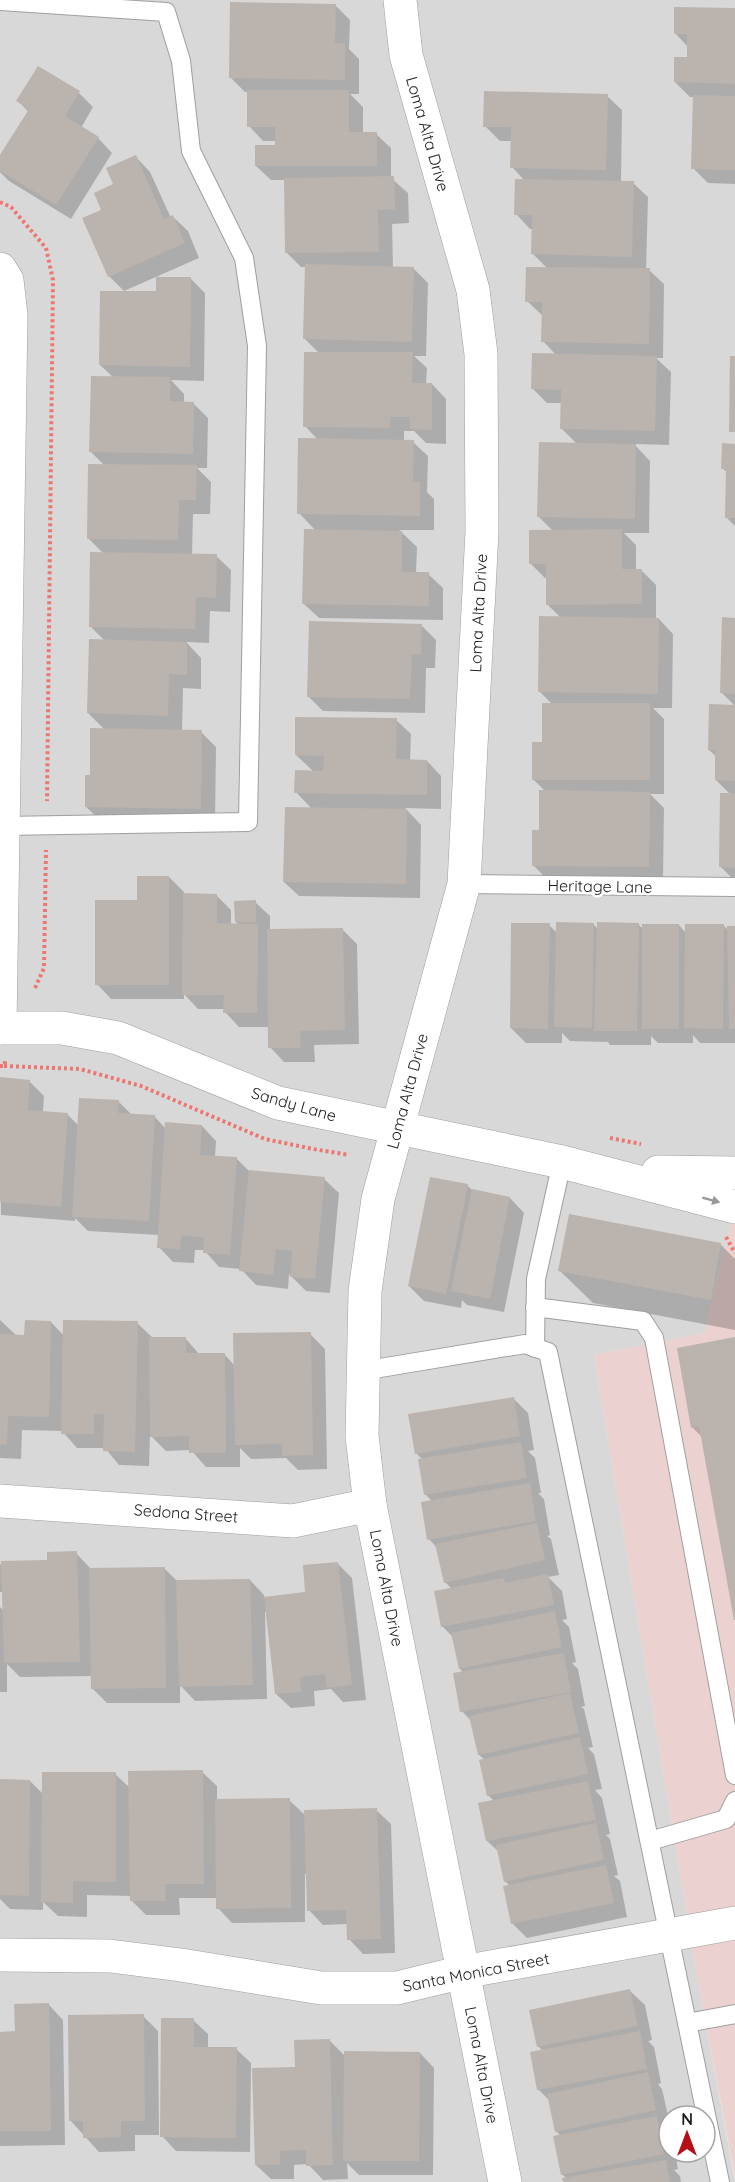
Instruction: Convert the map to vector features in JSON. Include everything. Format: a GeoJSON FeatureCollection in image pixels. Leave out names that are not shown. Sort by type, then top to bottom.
{"type":"FeatureCollection","features":[{"type":"Feature","properties":{"kind":"street","name":"Loma Alta Drive"},"geometry":{"type":"LineString","coordinates":[[400,0],[405,55],[473,290],[481,354],[482,531],[464,884],[378,1199],[365,1291],[362,1436],[370,1505],[505,2182]]}},
{"type":"Feature","properties":{"kind":"street"},"geometry":{"type":"LineString","coordinates":[[0,269],[7,280],[11,315],[3,826],[6,1028]]}},
{"type":"Feature","properties":{"kind":"street","name":"Sandy Lane"},"geometry":{"type":"LineString","coordinates":[[6,1028],[62,1028],[118,1038],[278,1103],[578,1166],[706,1174],[735,1173]]}},
{"type":"Feature","properties":{"kind":"street","name":"Sandy Lane"},"geometry":{"type":"LineString","coordinates":[[578,1166],[730,1221]]}},
{"type":"Feature","properties":{"kind":"street","name":"Sedona Street"},"geometry":{"type":"LineString","coordinates":[[0,1501],[294,1521],[370,1505]]}},
{"type":"Feature","properties":{"kind":"street","name":"Santa Monica Street"},"geometry":{"type":"LineString","coordinates":[[0,1955],[110,1956],[321,1988],[397,1988],[463,1972],[735,1923]]}},
{"type":"Feature","properties":{"kind":"lane"},"geometry":{"type":"LineString","coordinates":[[0,1],[166,12],[182,61],[191,150],[244,258],[257,346],[248,822],[3,826]]}},
{"type":"Feature","properties":{"kind":"lane","name":"Heritage Lane"},"geometry":{"type":"LineString","coordinates":[[464,884],[735,887]]}},
{"type":"Feature","properties":{"kind":"lane"},"geometry":{"type":"LineString","coordinates":[[535,1348],[536,1279],[578,1166]]}},
{"type":"Feature","properties":{"kind":"lane"},"geometry":{"type":"LineString","coordinates":[[535,1308],[643,1321],[654,1338],[735,1775]]}},
{"type":"Feature","properties":{"kind":"lane"},"geometry":{"type":"LineString","coordinates":[[362,1371],[525,1344],[548,1352],[720,2182]]}},
{"type":"Feature","properties":{"kind":"lane"},"geometry":{"type":"LineString","coordinates":[[650,1841],[726,1819],[735,1801]]}},
{"type":"Feature","properties":{"kind":"lane"},"geometry":{"type":"LineString","coordinates":[[687,2023],[735,2014]]}},
{"type":"Feature","properties":{"kind":"path"},"geometry":{"type":"LineString","coordinates":[[0,202],[11,207],[46,248],[53,280],[44,968],[6,1028],[2,1066],[80,1069],[141,1086],[265,1139],[350,1155]]}},
{"type":"Feature","properties":{"kind":"path"},"geometry":{"type":"LineString","coordinates":[[730,1221],[735,1253]]}},
{"type":"Feature","properties":{"kind":"shaded area"},"geometry":{"type":"Polygon","coordinates":[[[0,0],[735,0],[735,1203],[705,1333],[594,1355],[697,1976],[735,2182],[0,2182],[0,0]]]}},
{"type":"Feature","properties":{"kind":"shaded area"},"geometry":{"type":"Polygon","coordinates":[[[735,1203],[735,2177],[697,1976],[594,1355],[705,1333],[735,1203]]]}},
{"type":"Feature","properties":{"kind":"building"},"geometry":{"type":"Polygon","coordinates":[[[230,2],[336,4],[335,43],[345,43],[345,80],[229,78],[230,2]]]}},
{"type":"Feature","properties":{"kind":"building"},"geometry":{"type":"Polygon","coordinates":[[[674,7],[735,8],[735,84],[674,82],[674,57],[687,57],[687,34],[674,34],[674,7]]]}},
{"type":"Feature","properties":{"kind":"building"},"geometry":{"type":"Polygon","coordinates":[[[38,66],[80,91],[65,116],[99,137],[56,205],[0,171],[0,155],[29,109],[16,101],[38,66]]]}},
{"type":"Feature","properties":{"kind":"building"},"geometry":{"type":"Polygon","coordinates":[[[247,90],[349,90],[349,132],[377,132],[377,166],[255,166],[255,145],[275,145],[275,127],[247,127],[247,90]]]}},
{"type":"Feature","properties":{"kind":"building"},"geometry":{"type":"Polygon","coordinates":[[[484,91],[608,94],[606,170],[510,168],[511,127],[483,127],[484,91]]]}},
{"type":"Feature","properties":{"kind":"building"},"geometry":{"type":"Polygon","coordinates":[[[693,95],[735,96],[735,170],[691,169],[693,95]]]}},
{"type":"Feature","properties":{"kind":"building"},"geometry":{"type":"Polygon","coordinates":[[[136,155],[164,219],[173,215],[185,243],[108,277],[82,218],[101,210],[94,193],[113,184],[106,168],[136,155]]]}},
{"type":"Feature","properties":{"kind":"building"},"geometry":{"type":"Polygon","coordinates":[[[394,176],[395,209],[378,210],[379,252],[285,253],[284,178],[394,176]]]}},
{"type":"Feature","properties":{"kind":"building"},"geometry":{"type":"Polygon","coordinates":[[[515,179],[634,181],[632,257],[531,254],[532,215],[514,215],[515,179]]]}},
{"type":"Feature","properties":{"kind":"building"},"geometry":{"type":"Polygon","coordinates":[[[305,264],[414,267],[412,342],[303,339],[305,264]]]}},
{"type":"Feature","properties":{"kind":"building"},"geometry":{"type":"Polygon","coordinates":[[[526,267],[650,268],[649,344],[541,342],[542,302],[525,302],[526,267]]]}},
{"type":"Feature","properties":{"kind":"building"},"geometry":{"type":"Polygon","coordinates":[[[156,277],[191,277],[190,367],[99,365],[100,291],[156,291],[156,277]]]}},
{"type":"Feature","properties":{"kind":"building"},"geometry":{"type":"Polygon","coordinates":[[[304,352],[413,352],[412,383],[432,383],[432,430],[410,429],[410,417],[390,417],[390,428],[303,427],[304,352]]]}},
{"type":"Feature","properties":{"kind":"building"},"geometry":{"type":"Polygon","coordinates":[[[532,353],[657,356],[655,431],[560,429],[561,390],[531,389],[532,353]]]}},
{"type":"Feature","properties":{"kind":"building"},"geometry":{"type":"Polygon","coordinates":[[[730,356],[735,356],[735,432],[729,432],[730,356]]]}},
{"type":"Feature","properties":{"kind":"building"},"geometry":{"type":"Polygon","coordinates":[[[91,376],[170,377],[170,401],[194,402],[193,454],[89,452],[91,376]]]}},
{"type":"Feature","properties":{"kind":"building"},"geometry":{"type":"Polygon","coordinates":[[[298,438],[414,440],[413,482],[420,482],[420,516],[297,514],[298,438]]]}},
{"type":"Feature","properties":{"kind":"building"},"geometry":{"type":"Polygon","coordinates":[[[539,442],[636,444],[635,519],[537,517],[539,442]]]}},
{"type":"Feature","properties":{"kind":"building"},"geometry":{"type":"Polygon","coordinates":[[[722,443],[735,444],[735,518],[725,518],[726,469],[721,469],[722,443]]]}},
{"type":"Feature","properties":{"kind":"building"},"geometry":{"type":"Polygon","coordinates":[[[88,464],[197,465],[196,500],[179,500],[178,540],[87,539],[88,464]]]}},
{"type":"Feature","properties":{"kind":"building"},"geometry":{"type":"Polygon","coordinates":[[[304,529],[402,531],[402,572],[429,572],[429,606],[302,604],[304,529]]]}},
{"type":"Feature","properties":{"kind":"building"},"geometry":{"type":"Polygon","coordinates":[[[622,529],[622,569],[642,569],[642,604],[546,605],[546,564],[529,564],[529,530],[622,529]]]}},
{"type":"Feature","properties":{"kind":"building"},"geometry":{"type":"Polygon","coordinates":[[[90,552],[217,554],[216,598],[196,597],[195,629],[89,627],[90,552]]]}},
{"type":"Feature","properties":{"kind":"building"},"geometry":{"type":"Polygon","coordinates":[[[539,616],[659,618],[658,694],[538,692],[539,616]]]}},
{"type":"Feature","properties":{"kind":"building"},"geometry":{"type":"Polygon","coordinates":[[[722,617],[735,618],[735,694],[720,693],[722,617]]]}},
{"type":"Feature","properties":{"kind":"building"},"geometry":{"type":"Polygon","coordinates":[[[309,621],[422,624],[421,654],[412,654],[410,699],[307,697],[309,621]]]}},
{"type":"Feature","properties":{"kind":"building"},"geometry":{"type":"Polygon","coordinates":[[[89,639],[187,642],[187,675],[169,674],[168,716],[87,713],[89,639]]]}},
{"type":"Feature","properties":{"kind":"building"},"geometry":{"type":"Polygon","coordinates":[[[542,703],[650,703],[650,780],[532,780],[532,742],[542,742],[542,703]]]}},
{"type":"Feature","properties":{"kind":"building"},"geometry":{"type":"Polygon","coordinates":[[[709,704],[735,705],[735,781],[715,780],[715,750],[708,750],[709,704]]]}},
{"type":"Feature","properties":{"kind":"building"},"geometry":{"type":"Polygon","coordinates":[[[295,717],[397,718],[396,759],[427,760],[427,795],[294,793],[295,770],[323,771],[324,756],[295,755],[295,717]]]}},
{"type":"Feature","properties":{"kind":"building"},"geometry":{"type":"Polygon","coordinates":[[[90,728],[202,730],[201,809],[85,807],[85,775],[90,775],[90,728]]]}},
{"type":"Feature","properties":{"kind":"building"},"geometry":{"type":"Polygon","coordinates":[[[539,790],[650,792],[649,867],[532,866],[532,830],[539,830],[539,790]]]}},
{"type":"Feature","properties":{"kind":"building"},"geometry":{"type":"Polygon","coordinates":[[[720,793],[735,793],[735,868],[719,867],[720,793]]]}},
{"type":"Feature","properties":{"kind":"building"},"geometry":{"type":"Polygon","coordinates":[[[285,807],[407,809],[406,884],[283,882],[285,807]]]}},
{"type":"Feature","properties":{"kind":"building"},"geometry":{"type":"Polygon","coordinates":[[[137,876],[169,876],[169,985],[95,985],[95,900],[137,900],[137,876]]]}},
{"type":"Feature","properties":{"kind":"building"},"geometry":{"type":"Polygon","coordinates":[[[183,893],[217,894],[217,923],[258,924],[257,1013],[223,1013],[224,995],[182,995],[183,893]]]}},
{"type":"Feature","properties":{"kind":"building"},"geometry":{"type":"Polygon","coordinates":[[[256,900],[256,922],[235,922],[234,901],[256,900]]]}},
{"type":"Feature","properties":{"kind":"building"},"geometry":{"type":"Polygon","coordinates":[[[556,922],[594,923],[592,1028],[554,1027],[556,922]]]}},
{"type":"Feature","properties":{"kind":"building"},"geometry":{"type":"Polygon","coordinates":[[[597,922],[639,923],[637,1031],[594,1031],[597,922]]]}},
{"type":"Feature","properties":{"kind":"building"},"geometry":{"type":"Polygon","coordinates":[[[511,923],[550,923],[548,1029],[510,1028],[511,923]]]}},
{"type":"Feature","properties":{"kind":"building"},"geometry":{"type":"Polygon","coordinates":[[[642,924],[679,924],[679,1029],[642,1029],[642,924]]]}},
{"type":"Feature","properties":{"kind":"building"},"geometry":{"type":"Polygon","coordinates":[[[685,924],[724,924],[723,1029],[684,1028],[685,924]]]}},
{"type":"Feature","properties":{"kind":"building"},"geometry":{"type":"Polygon","coordinates":[[[727,926],[735,926],[735,1029],[729,1029],[727,926]]]}},
{"type":"Feature","properties":{"kind":"building"},"geometry":{"type":"Polygon","coordinates":[[[343,928],[345,1030],[300,1031],[301,1048],[268,1048],[267,929],[343,928]]]}},
{"type":"Feature","properties":{"kind":"building"},"geometry":{"type":"Polygon","coordinates":[[[0,1077],[30,1080],[28,1110],[68,1113],[61,1207],[0,1202],[0,1077]]]}},
{"type":"Feature","properties":{"kind":"building"},"geometry":{"type":"Polygon","coordinates":[[[79,1098],[119,1100],[118,1113],[155,1115],[149,1221],[72,1217],[79,1098]]]}},
{"type":"Feature","properties":{"kind":"building"},"geometry":{"type":"Polygon","coordinates":[[[165,1122],[202,1125],[200,1155],[237,1157],[230,1255],[203,1253],[204,1237],[181,1236],[180,1249],[157,1248],[165,1122]]]}},
{"type":"Feature","properties":{"kind":"building"},"geometry":{"type":"Polygon","coordinates":[[[249,1170],[325,1177],[315,1279],[290,1277],[292,1251],[276,1249],[273,1275],[239,1271],[249,1170]]]}},
{"type":"Feature","properties":{"kind":"building"},"geometry":{"type":"Polygon","coordinates":[[[430,1177],[468,1184],[446,1294],[408,1286],[430,1177]]]}},
{"type":"Feature","properties":{"kind":"building"},"geometry":{"type":"Polygon","coordinates":[[[472,1189],[510,1197],[490,1299],[451,1291],[472,1189]]]}},
{"type":"Feature","properties":{"kind":"building"},"geometry":{"type":"Polygon","coordinates":[[[569,1214],[721,1243],[711,1300],[558,1271],[569,1214]]]}},
{"type":"Feature","properties":{"kind":"building"},"geometry":{"type":"Polygon","coordinates":[[[25,1320],[51,1321],[49,1417],[8,1416],[7,1445],[0,1444],[0,1334],[24,1335],[25,1320]]]}},
{"type":"Feature","properties":{"kind":"building"},"geometry":{"type":"Polygon","coordinates":[[[63,1320],[138,1321],[135,1452],[103,1451],[104,1414],[94,1414],[94,1434],[61,1434],[63,1320]]]}},
{"type":"Feature","properties":{"kind":"building"},"geometry":{"type":"Polygon","coordinates":[[[311,1332],[313,1455],[282,1456],[282,1444],[235,1445],[233,1333],[311,1332]]]}},
{"type":"Feature","properties":{"kind":"building"},"geometry":{"type":"Polygon","coordinates":[[[149,1337],[186,1337],[186,1353],[225,1353],[226,1453],[189,1453],[189,1436],[150,1437],[149,1337]]]}},
{"type":"Feature","properties":{"kind":"building"},"geometry":{"type":"Polygon","coordinates":[[[735,1337],[734,1620],[699,1426],[691,1428],[677,1348],[735,1337]]]}},
{"type":"Feature","properties":{"kind":"building"},"geometry":{"type":"Polygon","coordinates":[[[514,1397],[520,1436],[415,1454],[408,1414],[514,1397]]]}},
{"type":"Feature","properties":{"kind":"building"},"geometry":{"type":"Polygon","coordinates":[[[521,1442],[527,1478],[424,1495],[418,1459],[521,1442]]]}},
{"type":"Feature","properties":{"kind":"building"},"geometry":{"type":"Polygon","coordinates":[[[530,1483],[536,1521],[427,1540],[421,1502],[530,1483]]]}},
{"type":"Feature","properties":{"kind":"building"},"geometry":{"type":"Polygon","coordinates":[[[537,1523],[545,1560],[444,1583],[435,1544],[537,1523]]]}},
{"type":"Feature","properties":{"kind":"building"},"geometry":{"type":"Polygon","coordinates":[[[77,1551],[80,1662],[4,1663],[1,1561],[47,1560],[47,1552],[77,1551]]]}},
{"type":"Feature","properties":{"kind":"building"},"geometry":{"type":"Polygon","coordinates":[[[338,1562],[352,1685],[327,1688],[325,1674],[300,1677],[301,1692],[275,1694],[264,1597],[305,1592],[303,1565],[338,1562]]]}},
{"type":"Feature","properties":{"kind":"building"},"geometry":{"type":"Polygon","coordinates":[[[165,1567],[166,1688],[91,1689],[89,1568],[165,1567]]]}},
{"type":"Feature","properties":{"kind":"building"},"geometry":{"type":"Polygon","coordinates":[[[548,1574],[554,1605],[441,1627],[434,1591],[504,1578],[505,1583],[548,1574]]]}},
{"type":"Feature","properties":{"kind":"building"},"geometry":{"type":"Polygon","coordinates":[[[250,1579],[253,1685],[179,1687],[176,1580],[250,1579]]]}},
{"type":"Feature","properties":{"kind":"building"},"geometry":{"type":"Polygon","coordinates":[[[555,1611],[562,1647],[459,1669],[451,1633],[555,1611]]]}},
{"type":"Feature","properties":{"kind":"building"},"geometry":{"type":"Polygon","coordinates":[[[564,1653],[571,1692],[460,1712],[453,1673],[564,1653]]]}},
{"type":"Feature","properties":{"kind":"building"},"geometry":{"type":"Polygon","coordinates":[[[570,1693],[579,1733],[478,1755],[469,1716],[570,1693]]]}},
{"type":"Feature","properties":{"kind":"building"},"geometry":{"type":"Polygon","coordinates":[[[580,1737],[588,1774],[487,1796],[479,1760],[580,1737]]]}},
{"type":"Feature","properties":{"kind":"building"},"geometry":{"type":"Polygon","coordinates":[[[203,1770],[204,1884],[165,1884],[166,1901],[130,1901],[128,1771],[203,1770]]]}},
{"type":"Feature","properties":{"kind":"building"},"geometry":{"type":"Polygon","coordinates":[[[42,1772],[116,1772],[116,1882],[73,1881],[73,1903],[41,1902],[42,1772]]]}},
{"type":"Feature","properties":{"kind":"building"},"geometry":{"type":"Polygon","coordinates":[[[0,1779],[30,1780],[29,1896],[0,1895],[0,1779]]]}},
{"type":"Feature","properties":{"kind":"building"},"geometry":{"type":"Polygon","coordinates":[[[588,1781],[596,1820],[486,1841],[478,1803],[588,1781]]]}},
{"type":"Feature","properties":{"kind":"building"},"geometry":{"type":"Polygon","coordinates":[[[290,1798],[291,1908],[216,1909],[215,1799],[290,1798]]]}},
{"type":"Feature","properties":{"kind":"building"},"geometry":{"type":"Polygon","coordinates":[[[377,1808],[381,1939],[347,1940],[346,1910],[307,1911],[304,1810],[377,1808]]]}},
{"type":"Feature","properties":{"kind":"building"},"geometry":{"type":"Polygon","coordinates":[[[596,1823],[604,1860],[504,1882],[496,1845],[596,1823]]]}},
{"type":"Feature","properties":{"kind":"building"},"geometry":{"type":"Polygon","coordinates":[[[606,1865],[614,1903],[511,1924],[503,1886],[606,1865]]]}},
{"type":"Feature","properties":{"kind":"building"},"geometry":{"type":"Polygon","coordinates":[[[630,1989],[638,2026],[537,2047],[529,2010],[630,1989]]]}},
{"type":"Feature","properties":{"kind":"building"},"geometry":{"type":"Polygon","coordinates":[[[49,2003],[51,2131],[0,2131],[0,2032],[15,2031],[14,2004],[49,2003]]]}},
{"type":"Feature","properties":{"kind":"building"},"geometry":{"type":"Polygon","coordinates":[[[144,2014],[145,2121],[121,2121],[121,2137],[83,2138],[83,2121],[69,2121],[68,2015],[144,2014]]]}},
{"type":"Feature","properties":{"kind":"building"},"geometry":{"type":"Polygon","coordinates":[[[161,2018],[194,2018],[194,2047],[237,2047],[236,2138],[160,2137],[161,2018]]]}},
{"type":"Feature","properties":{"kind":"building"},"geometry":{"type":"Polygon","coordinates":[[[640,2031],[647,2069],[537,2090],[530,2052],[640,2031]]]}},
{"type":"Feature","properties":{"kind":"building"},"geometry":{"type":"Polygon","coordinates":[[[330,2039],[333,2165],[306,2166],[306,2150],[280,2151],[280,2165],[255,2165],[252,2068],[295,2067],[294,2040],[330,2039]]]}},
{"type":"Feature","properties":{"kind":"building"},"geometry":{"type":"Polygon","coordinates":[[[344,2051],[420,2052],[419,2161],[343,2161],[344,2051]]]}},
{"type":"Feature","properties":{"kind":"building"},"geometry":{"type":"Polygon","coordinates":[[[648,2072],[656,2110],[555,2132],[547,2094],[648,2072]]]}},
{"type":"Feature","properties":{"kind":"building"},"geometry":{"type":"Polygon","coordinates":[[[657,2116],[657,2155],[561,2175],[553,2136],[657,2116]]]}},
{"type":"Feature","properties":{"kind":"building"},"geometry":{"type":"Polygon","coordinates":[[[657,2162],[657,2164],[667,2164],[670,2182],[563,2182],[562,2178],[657,2162]]]}}]}
